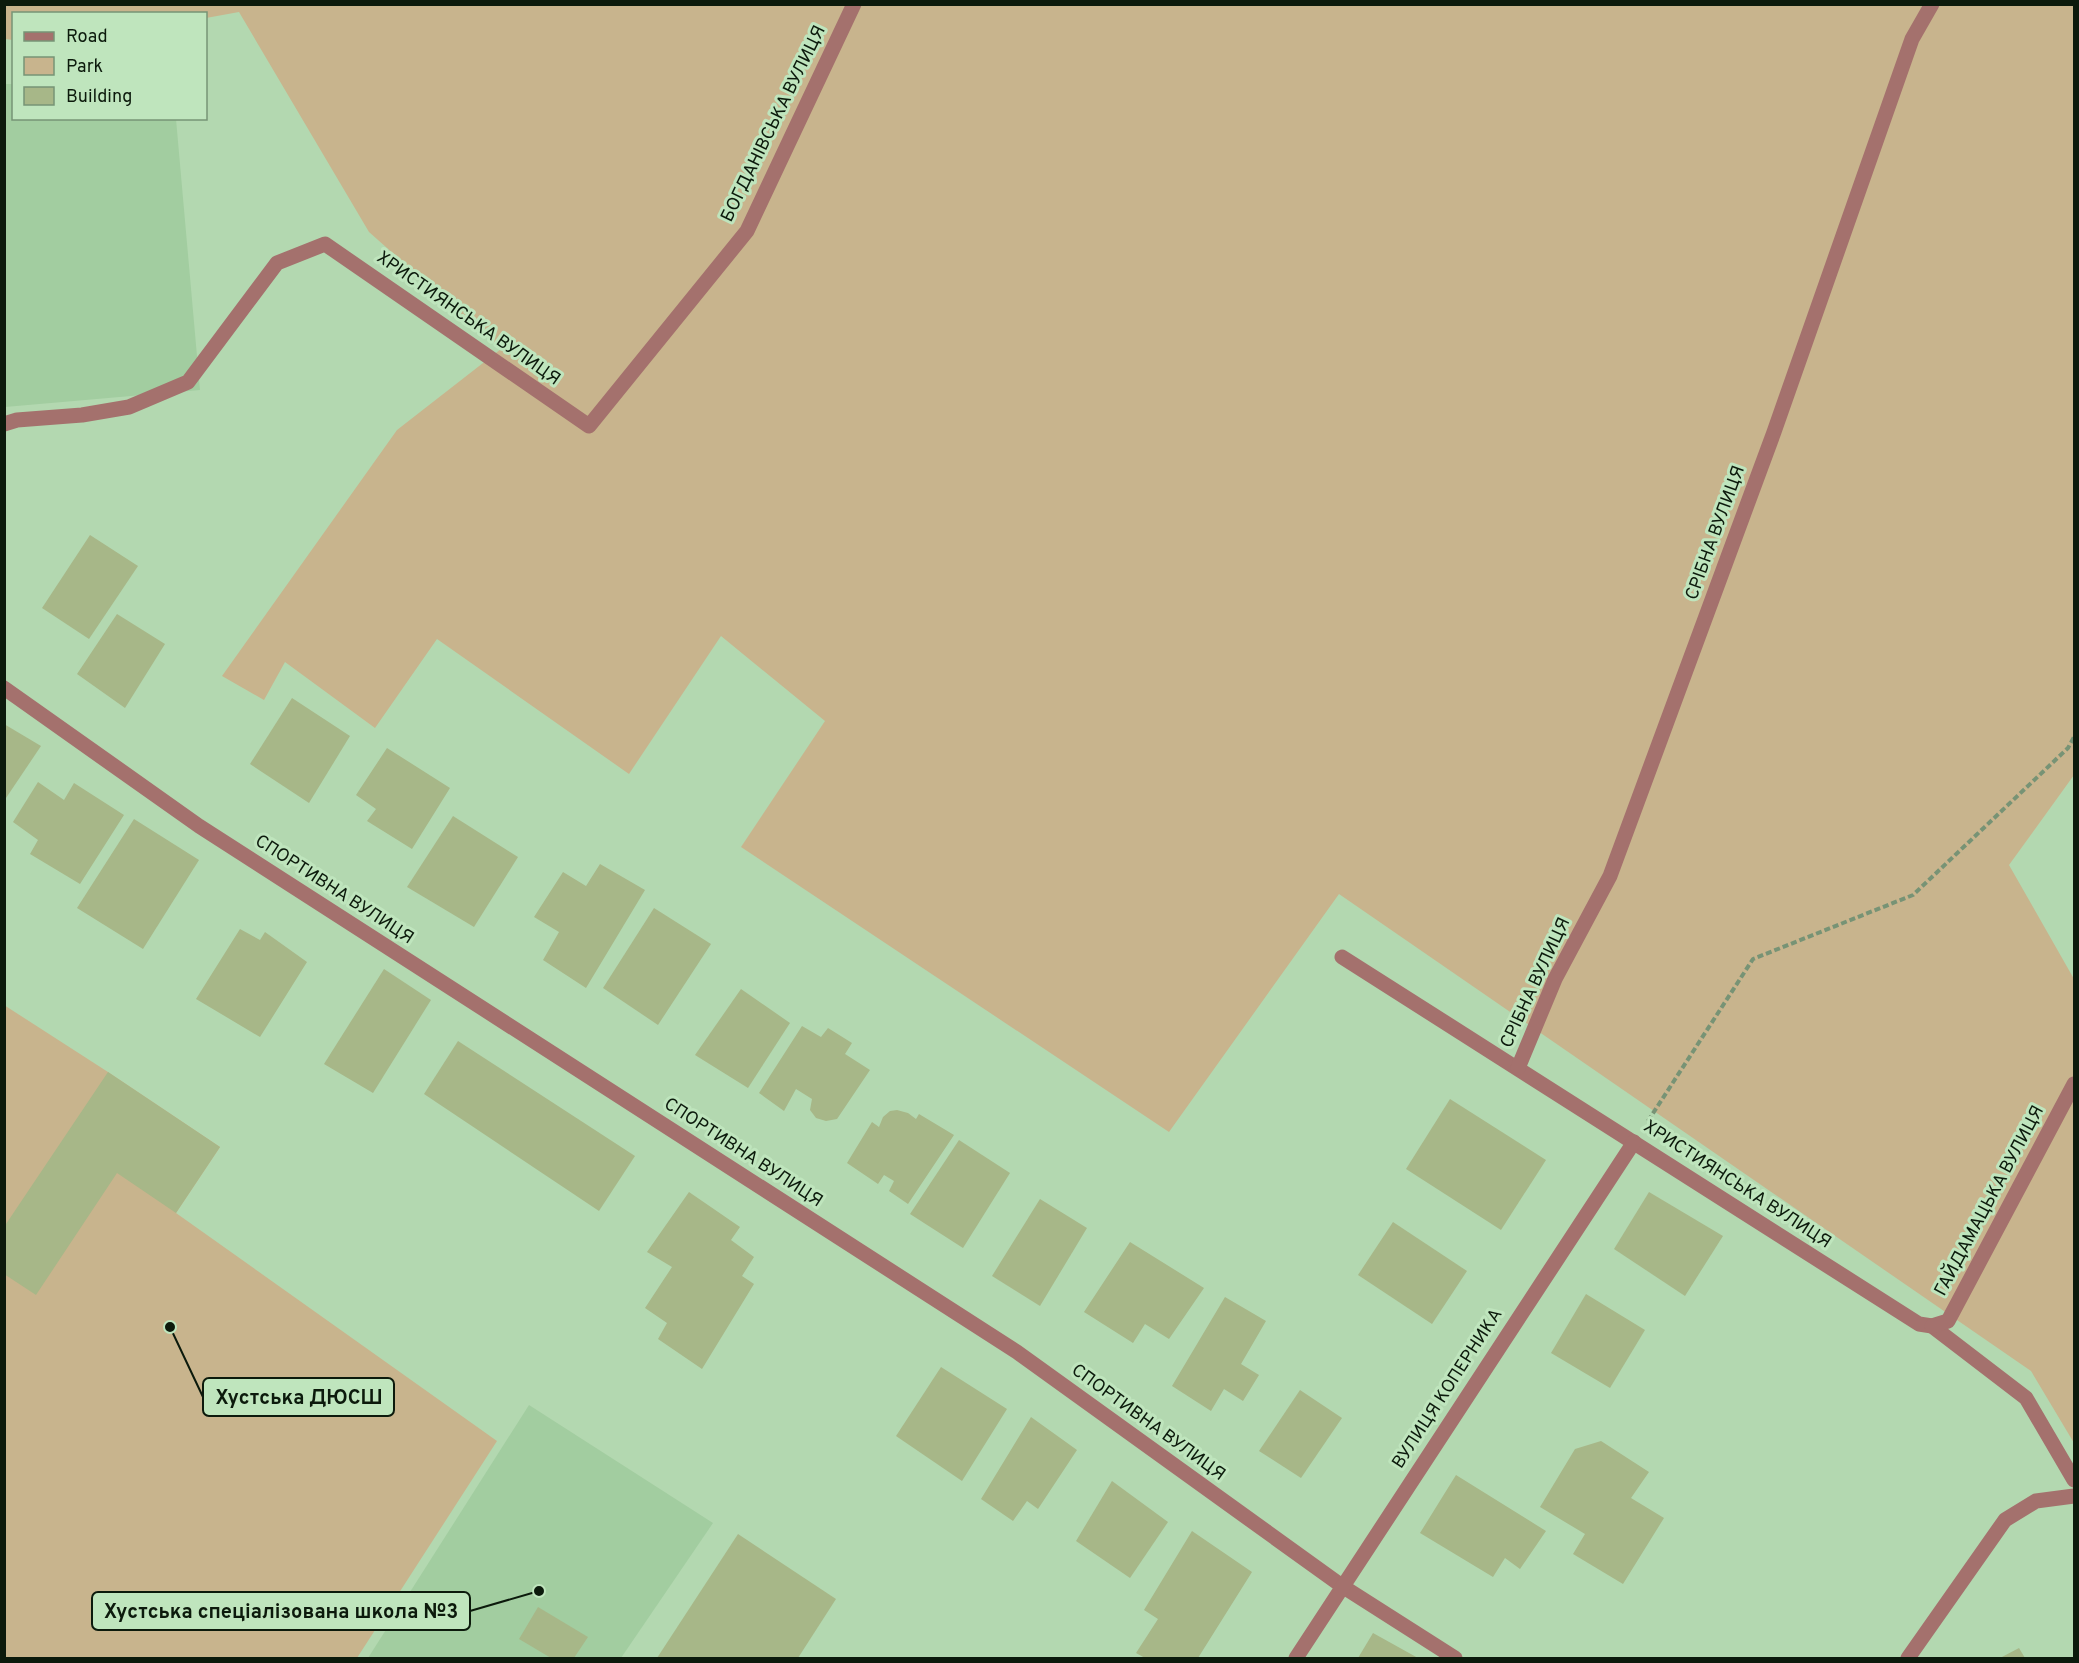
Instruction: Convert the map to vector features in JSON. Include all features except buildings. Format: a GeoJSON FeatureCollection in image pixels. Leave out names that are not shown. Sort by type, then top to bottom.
{"type":"FeatureCollection","features":[{"type":"Feature","properties":{"kind":"street","name":"БОГДАНІВСЬКА ВУЛИЦЯ"},"geometry":{"type":"LineString","coordinates":[[589,426],[747,231],[854,4]]}},
{"type":"Feature","properties":{"kind":"street","name":"СРІБНА ВУЛИЦЯ"},"geometry":{"type":"LineString","coordinates":[[1518,1068],[1555,979],[1610,876],[1774,432],[1912,39],[1932,4]]}},
{"type":"Feature","properties":{"kind":"street","name":"ХРИСТИЯНСЬКА ВУЛИЦЯ"},"geometry":{"type":"LineString","coordinates":[[4,424],[17,420],[82,415],[129,408],[188,382],[277,263],[325,244],[589,426]]}},
{"type":"Feature","properties":{"kind":"street","name":"СПОРТИВНА ВУЛИЦЯ"},"geometry":{"type":"LineString","coordinates":[[4,688],[199,826],[1017,1352],[1342,1586],[1455,1659]]}},
{"type":"Feature","properties":{"kind":"street","name":"ХРИСТИЯНСЬКА ВУЛИЦЯ"},"geometry":{"type":"LineString","coordinates":[[1342,957],[1919,1324],[1932,1326],[2026,1398],[2074,1480]]}},
{"type":"Feature","properties":{"kind":"street","name":"ГАЙДАМАЦЬКА ВУЛИЦЯ"},"geometry":{"type":"LineString","coordinates":[[1932,1326],[1948,1322],[2074,1084]]}},
{"type":"Feature","properties":{"kind":"street","name":"ВУЛИЦЯ КОПЕРНИКА"},"geometry":{"type":"LineString","coordinates":[[1296,1659],[1634,1142]]}},
{"type":"Feature","properties":{"kind":"street"},"geometry":{"type":"LineString","coordinates":[[1908,1659],[2005,1520],[2036,1501],[2074,1496]]}},
{"type":"Feature","properties":{"kind":"path"},"geometry":{"type":"LineString","coordinates":[[1634,1142],[1753,959],[1913,895],[2068,748],[2074,737]]}},
{"type":"Feature","properties":{"kind":"shaded area"},"geometry":{"type":"Polygon","coordinates":[[[5,84],[12,84],[12,120],[176,120],[200,390],[5,407],[5,84]]]}},
{"type":"Feature","properties":{"kind":"shaded area"},"geometry":{"type":"Polygon","coordinates":[[[529,1405],[713,1523],[621,1658],[368,1658],[529,1405]]]}},
{"type":"Feature","properties":{"kind":"green space"},"geometry":{"type":"Polygon","coordinates":[[[4,5],[2074,5],[2074,775],[2009,865],[2074,979],[2074,1443],[2031,1371],[1339,894],[1169,1132],[741,847],[825,721],[721,636],[629,774],[437,639],[375,728],[285,662],[264,700],[222,676],[397,430],[501,349],[369,232],[239,12],[207,18],[207,12],[12,12],[12,40],[5,39],[4,5]]]}},
{"type":"Feature","properties":{"kind":"green space"},"geometry":{"type":"Polygon","coordinates":[[[4,1005],[220,1147],[176,1213],[497,1441],[357,1658],[5,1658],[4,1005]]]}},
{"type":"Feature","properties":{"kind":"place","name":"Хустська ДЮСШ"},"geometry":{"type":"Point","coordinates":[170,1327]}},
{"type":"Feature","properties":{"kind":"place","name":"Хустська спеціалізована школа №3"},"geometry":{"type":"Point","coordinates":[539,1591]}}]}
